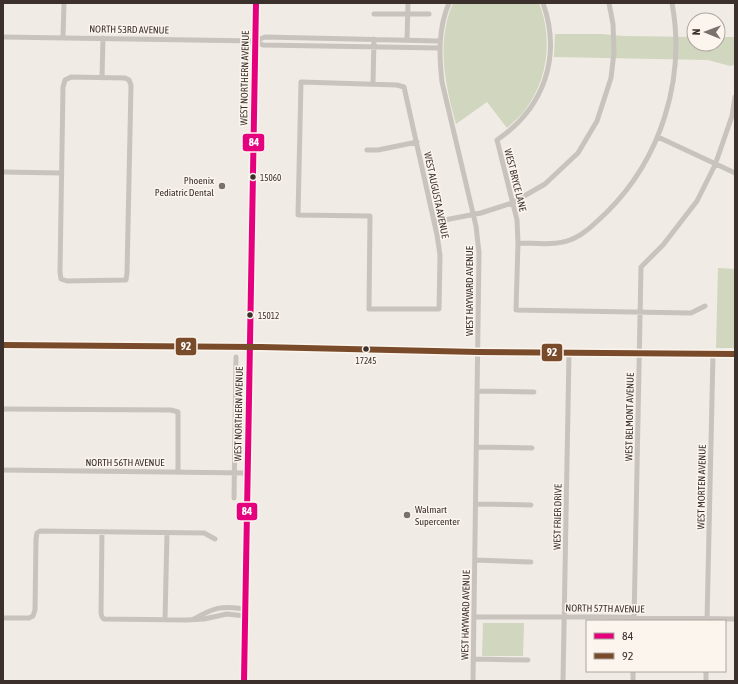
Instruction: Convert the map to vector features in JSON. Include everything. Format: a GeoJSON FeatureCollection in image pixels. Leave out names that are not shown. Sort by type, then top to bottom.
{"type":"FeatureCollection","features":[{"type":"Feature","properties":{"kind":"main road","name":"WEST NORTHERN AVENUE"},"geometry":{"type":"LineString","coordinates":[[244,681],[254,40],[256,3]]}},
{"type":"Feature","properties":{"kind":"street"},"geometry":{"type":"LineString","coordinates":[[63,37],[64,3]]}},
{"type":"Feature","properties":{"kind":"street"},"geometry":{"type":"LineString","coordinates":[[407,40],[408,3]]}},
{"type":"Feature","properties":{"kind":"street","name":"WEST HAYWARD AVENUE"},"geometry":{"type":"LineString","coordinates":[[449,3],[444,15],[439,41],[443,91],[473,214],[479,253],[473,681]]}},
{"type":"Feature","properties":{"kind":"street","name":"WEST BRYCE LANE"},"geometry":{"type":"LineString","coordinates":[[543,3],[547,16],[550,41],[550,63],[546,76],[539,93],[522,120],[497,140],[517,220],[518,243],[516,310],[640,312]]}},
{"type":"Feature","properties":{"kind":"street"},"geometry":{"type":"LineString","coordinates":[[434,222],[473,214],[512,203],[545,184],[578,154],[597,121],[611,78],[614,52],[613,24],[609,3]]}},
{"type":"Feature","properties":{"kind":"street"},"geometry":{"type":"LineString","coordinates":[[518,243],[555,244],[571,240],[585,232],[615,203],[633,182],[658,137],[673,88],[676,61],[676,36],[672,3]]}},
{"type":"Feature","properties":{"kind":"street"},"geometry":{"type":"LineString","coordinates":[[374,14],[429,14]]}},
{"type":"Feature","properties":{"kind":"street","name":"NORTH 53RD AVENUE"},"geometry":{"type":"LineString","coordinates":[[3,37],[254,40],[265,37],[308,37],[439,41]]}},
{"type":"Feature","properties":{"kind":"street"},"geometry":{"type":"LineString","coordinates":[[308,37],[308,46]]}},
{"type":"Feature","properties":{"kind":"street"},"geometry":{"type":"LineString","coordinates":[[102,78],[103,38]]}},
{"type":"Feature","properties":{"kind":"street"},"geometry":{"type":"LineString","coordinates":[[373,84],[374,39]]}},
{"type":"Feature","properties":{"kind":"street","name":"NORTH 53RD AVENUE"},"geometry":{"type":"LineString","coordinates":[[254,40],[264,45],[439,48]]}},
{"type":"Feature","properties":{"kind":"street"},"geometry":{"type":"LineString","coordinates":[[71,77],[102,78],[125,78],[129,80],[131,85],[128,265],[126,280],[90,281],[61,279],[62,87],[65,80],[71,77]]}},
{"type":"Feature","properties":{"kind":"street","name":"WEST AUGUSTA AVENUE"},"geometry":{"type":"LineString","coordinates":[[301,82],[397,85],[404,87],[434,222],[440,255],[440,309],[370,309],[370,216],[298,215],[301,82]]}},
{"type":"Feature","properties":{"kind":"street","name":"WEST BELMONT AVENUE"},"geometry":{"type":"LineString","coordinates":[[634,619],[641,267],[663,245],[697,201],[716,165],[732,116],[735,97]]}},
{"type":"Feature","properties":{"kind":"street"},"geometry":{"type":"LineString","coordinates":[[658,137],[735,173]]}},
{"type":"Feature","properties":{"kind":"street"},"geometry":{"type":"LineString","coordinates":[[367,150],[378,150],[417,142]]}},
{"type":"Feature","properties":{"kind":"street"},"geometry":{"type":"LineString","coordinates":[[3,172],[61,173]]}},
{"type":"Feature","properties":{"kind":"street"},"geometry":{"type":"LineString","coordinates":[[640,312],[691,313],[705,306]]}},
{"type":"Feature","properties":{"kind":"street"},"geometry":{"type":"LineString","coordinates":[[3,345],[735,354]]}},
{"type":"Feature","properties":{"kind":"street","name":"WEST FRIER DRIVE"},"geometry":{"type":"LineString","coordinates":[[563,681],[569,353]]}},
{"type":"Feature","properties":{"kind":"street","name":"WEST MORTEN AVENUE"},"geometry":{"type":"LineString","coordinates":[[707,620],[713,354]]}},
{"type":"Feature","properties":{"kind":"street","name":"WEST NORTHERN AVENUE"},"geometry":{"type":"LineString","coordinates":[[234,498],[236,357]]}},
{"type":"Feature","properties":{"kind":"street"},"geometry":{"type":"LineString","coordinates":[[478,391],[534,392]]}},
{"type":"Feature","properties":{"kind":"street"},"geometry":{"type":"LineString","coordinates":[[3,409],[171,410],[178,412],[178,472]]}},
{"type":"Feature","properties":{"kind":"street"},"geometry":{"type":"LineString","coordinates":[[477,447],[532,448]]}},
{"type":"Feature","properties":{"kind":"street","name":"NORTH 56TH AVENUE"},"geometry":{"type":"LineString","coordinates":[[3,470],[247,473]]}},
{"type":"Feature","properties":{"kind":"street"},"geometry":{"type":"LineString","coordinates":[[476,504],[532,505]]}},
{"type":"Feature","properties":{"kind":"street"},"geometry":{"type":"LineString","coordinates":[[3,618],[29,618],[33,616],[37,533],[40,531],[204,533],[215,539]]}},
{"type":"Feature","properties":{"kind":"street"},"geometry":{"type":"LineString","coordinates":[[102,532],[100,613],[104,619],[193,620],[227,614],[245,616]]}},
{"type":"Feature","properties":{"kind":"street"},"geometry":{"type":"LineString","coordinates":[[165,620],[167,533]]}},
{"type":"Feature","properties":{"kind":"street"},"geometry":{"type":"LineString","coordinates":[[475,560],[531,562]]}},
{"type":"Feature","properties":{"kind":"street"},"geometry":{"type":"LineString","coordinates":[[193,620],[218,607],[245,609]]}},
{"type":"Feature","properties":{"kind":"street","name":"NORTH 57TH AVENUE"},"geometry":{"type":"LineString","coordinates":[[474,617],[524,618],[529,616],[564,616],[634,619],[735,619]]}},
{"type":"Feature","properties":{"kind":"street"},"geometry":{"type":"LineString","coordinates":[[473,659],[528,660]]}},
{"type":"Feature","properties":{"kind":"green space"},"geometry":{"type":"Polygon","coordinates":[[[453,3],[539,3],[546,30],[547,44],[543,72],[539,86],[533,98],[523,113],[507,128],[487,102],[456,124],[448,94],[444,64],[445,33],[453,3]]]}},
{"type":"Feature","properties":{"kind":"green space"},"geometry":{"type":"Polygon","coordinates":[[[555,34],[686,37],[686,52],[726,52],[726,37],[735,37],[735,65],[730,66],[708,60],[554,57],[555,34]]]}},
{"type":"Feature","properties":{"kind":"green space"},"geometry":{"type":"Polygon","coordinates":[[[718,268],[735,269],[735,348],[716,348],[718,268]]]}},
{"type":"Feature","properties":{"kind":"green space"},"geometry":{"type":"Polygon","coordinates":[[[483,623],[524,623],[523,656],[482,656],[483,623]]]}},
{"type":"Feature","properties":{"kind":"transit line","name":"84"},"geometry":{"type":"LineString","coordinates":[[244,681],[256,3]]}},
{"type":"Feature","properties":{"kind":"transit line","name":"92"},"geometry":{"type":"LineString","coordinates":[[3,345],[735,354]]}},
{"type":"Feature","properties":{"kind":"place","name":"15060"},"geometry":{"type":"Point","coordinates":[253,177]}},
{"type":"Feature","properties":{"kind":"place","name":"Phoenix Pediatric Dental"},"geometry":{"type":"Point","coordinates":[222,186]}},
{"type":"Feature","properties":{"kind":"place","name":"15012"},"geometry":{"type":"Point","coordinates":[250,315]}},
{"type":"Feature","properties":{"kind":"place","name":"17245"},"geometry":{"type":"Point","coordinates":[366,349]}},
{"type":"Feature","properties":{"kind":"place","name":"Walmart Supercenter"},"geometry":{"type":"Point","coordinates":[407,515]}}]}
